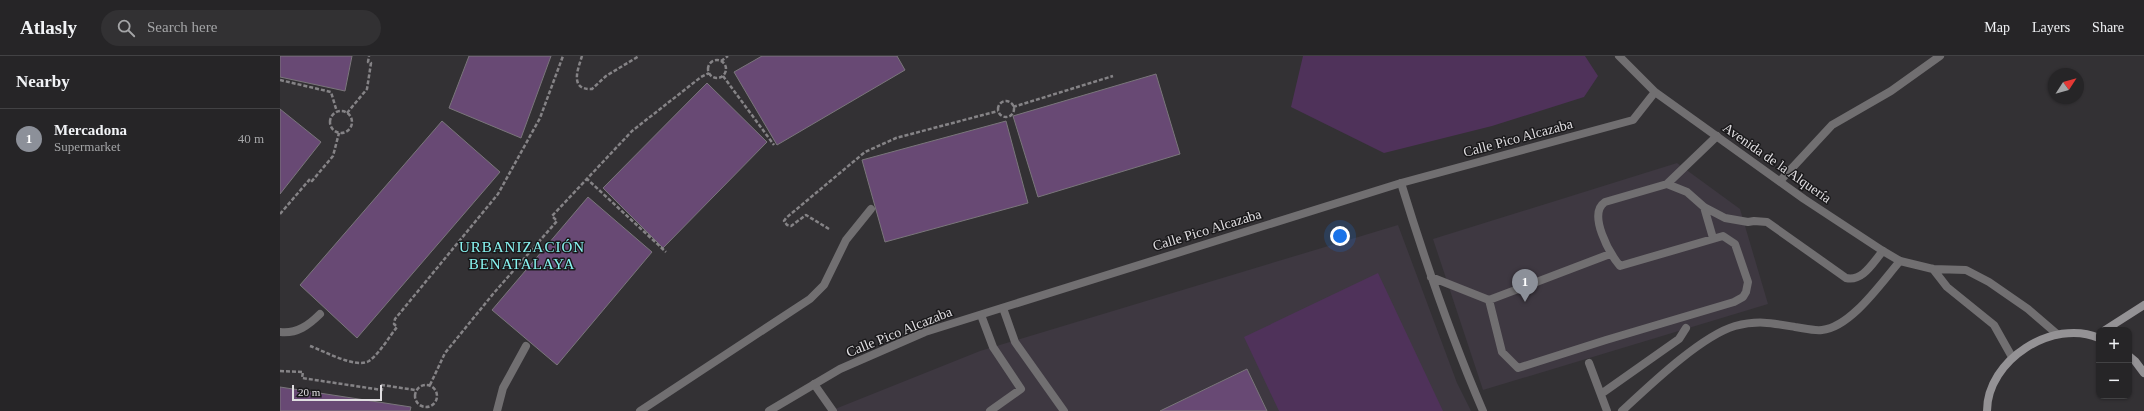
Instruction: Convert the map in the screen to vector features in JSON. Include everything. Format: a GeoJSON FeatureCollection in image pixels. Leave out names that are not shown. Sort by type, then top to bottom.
{"type":"FeatureCollection","features":[{"type":"Feature","properties":{"kind":"main road"},"geometry":{"type":"LineString","coordinates":[[2109,327],[2144,305]]}},
{"type":"Feature","properties":{"kind":"main road"},"geometry":{"type":"LineString","coordinates":[[1987,411],[1996,379],[2012,357],[2033,342],[2057,334],[2076,333],[2096,336]]}},
{"type":"Feature","properties":{"kind":"main road"},"geometry":{"type":"LineString","coordinates":[[2132,358],[2144,373]]}},
{"type":"Feature","properties":{"kind":"street","name":"Avenida de la Alquería"},"geometry":{"type":"LineString","coordinates":[[1619,56],[1656,92],[1780,181],[1900,262],[1933,269],[1966,270],[1989,282],[2028,309],[2057,334]]}},
{"type":"Feature","properties":{"kind":"street"},"geometry":{"type":"LineString","coordinates":[[1780,181],[1832,125],[1891,91],[1940,56]]}},
{"type":"Feature","properties":{"kind":"street","name":"Calle Pico Alcazaba"},"geometry":{"type":"LineString","coordinates":[[769,411],[840,369],[925,332],[1401,183],[1634,120],[1656,92]]}},
{"type":"Feature","properties":{"kind":"street"},"geometry":{"type":"LineString","coordinates":[[1489,300],[1502,352],[1518,368],[1739,300],[1746,292],[1748,282],[1735,244],[1723,236],[1620,266],[1610,254],[1598,215],[1599,207],[1605,202],[1667,184],[1717,136]]}},
{"type":"Feature","properties":{"kind":"street"},"geometry":{"type":"LineString","coordinates":[[1401,183],[1431,277],[1461,360],[1483,411]]}},
{"type":"Feature","properties":{"kind":"street"},"geometry":{"type":"LineString","coordinates":[[1667,184],[1687,192],[1704,207],[1725,218],[1748,222],[1754,220],[1767,222],[1846,278],[1850,279],[1863,273],[1883,251]]}},
{"type":"Feature","properties":{"kind":"street"},"geometry":{"type":"LineString","coordinates":[[1704,207],[1713,238]]}},
{"type":"Feature","properties":{"kind":"street"},"geometry":{"type":"LineString","coordinates":[[640,411],[810,299],[824,285],[846,240],[871,209]]}},
{"type":"Feature","properties":{"kind":"street"},"geometry":{"type":"LineString","coordinates":[[1431,277],[1489,300],[1610,254]]}},
{"type":"Feature","properties":{"kind":"street"},"geometry":{"type":"LineString","coordinates":[[1622,411],[1658,379],[1712,336],[1734,327],[1758,321],[1821,330],[1834,327],[1849,318],[1900,262]]}},
{"type":"Feature","properties":{"kind":"street"},"geometry":{"type":"LineString","coordinates":[[1933,269],[1947,287],[1994,325],[2012,357]]}},
{"type":"Feature","properties":{"kind":"street"},"geometry":{"type":"LineString","coordinates":[[1003,308],[1015,342],[1064,411]]}},
{"type":"Feature","properties":{"kind":"street"},"geometry":{"type":"LineString","coordinates":[[280,332],[290,333],[309,325],[320,314]]}},
{"type":"Feature","properties":{"kind":"street"},"geometry":{"type":"LineString","coordinates":[[981,314],[993,347],[1021,389],[990,411]]}},
{"type":"Feature","properties":{"kind":"street"},"geometry":{"type":"LineString","coordinates":[[1601,394],[1679,339],[1686,328]]}},
{"type":"Feature","properties":{"kind":"street"},"geometry":{"type":"LineString","coordinates":[[497,411],[503,388],[526,346]]}},
{"type":"Feature","properties":{"kind":"street"},"geometry":{"type":"LineString","coordinates":[[1589,363],[1607,411]]}},
{"type":"Feature","properties":{"kind":"street"},"geometry":{"type":"LineString","coordinates":[[814,384],[833,411]]}},
{"type":"Feature","properties":{"kind":"path"},"geometry":{"type":"LineString","coordinates":[[347,113],[367,89],[371,63],[368,62],[369,56]]}},
{"type":"Feature","properties":{"kind":"path"},"geometry":{"type":"LineString","coordinates":[[290,333],[304,343],[351,362],[363,363],[371,360],[397,327],[394,324],[395,319],[498,194],[540,118],[563,56]]}},
{"type":"Feature","properties":{"kind":"path"},"geometry":{"type":"LineString","coordinates":[[582,56],[576,79],[581,86],[588,89],[592,89],[606,76],[639,56]]}},
{"type":"Feature","properties":{"kind":"path"},"geometry":{"type":"LineString","coordinates":[[721,61],[725,65],[726,71],[723,76],[718,78],[713,77],[709,73],[708,68],[711,63],[716,60],[721,61],[728,56]]}},
{"type":"Feature","properties":{"kind":"path"},"geometry":{"type":"LineString","coordinates":[[430,385],[445,353],[493,294],[557,221],[552,216],[586,178],[632,131],[695,81],[709,73]]}},
{"type":"Feature","properties":{"kind":"path"},"geometry":{"type":"LineString","coordinates":[[723,76],[774,145]]}},
{"type":"Feature","properties":{"kind":"path"},"geometry":{"type":"LineString","coordinates":[[1013,107],[1113,76]]}},
{"type":"Feature","properties":{"kind":"path"},"geometry":{"type":"LineString","coordinates":[[280,80],[330,92],[337,112]]}},
{"type":"Feature","properties":{"kind":"path"},"geometry":{"type":"LineString","coordinates":[[998,111],[1001,103],[1006,102],[1013,107]]}},
{"type":"Feature","properties":{"kind":"path"},"geometry":{"type":"LineString","coordinates":[[998,111],[1000,115],[1010,116],[1013,107]]}},
{"type":"Feature","properties":{"kind":"path"},"geometry":{"type":"LineString","coordinates":[[344,111],[347,113],[353,121],[351,128],[346,132],[339,133],[333,130],[330,124],[332,116],[337,112],[344,111]]}},
{"type":"Feature","properties":{"kind":"path"},"geometry":{"type":"LineString","coordinates":[[846,240],[806,215],[792,226],[786,225],[785,219],[865,152],[880,144],[896,138],[998,111]]}},
{"type":"Feature","properties":{"kind":"path"},"geometry":{"type":"LineString","coordinates":[[280,214],[310,179],[312,181],[333,156],[339,133]]}},
{"type":"Feature","properties":{"kind":"path"},"geometry":{"type":"LineString","coordinates":[[586,178],[666,252]]}},
{"type":"Feature","properties":{"kind":"path"},"geometry":{"type":"LineString","coordinates":[[280,371],[303,372],[302,378],[382,390],[382,386],[415,390]]}},
{"type":"Feature","properties":{"kind":"path"},"geometry":{"type":"LineString","coordinates":[[420,385],[430,385],[434,387],[437,394],[436,401],[431,406],[424,407],[417,404],[414,397],[415,390],[420,385]]}},
{"type":"Feature","properties":{"kind":"shaded area"},"geometry":{"type":"Polygon","coordinates":[[[1303,56],[1585,56],[1598,76],[1584,97],[1492,126],[1384,153],[1291,107],[1303,56]]]}},
{"type":"Feature","properties":{"kind":"shaded area"},"geometry":{"type":"Polygon","coordinates":[[[1677,163],[1740,209],[1768,304],[1483,390],[1433,239],[1677,163]]]}},
{"type":"Feature","properties":{"kind":"shaded area"},"geometry":{"type":"Polygon","coordinates":[[[1398,225],[1457,383],[1471,411],[830,411],[980,351],[1398,225]]]}},
{"type":"Feature","properties":{"kind":"shaded area"},"geometry":{"type":"Polygon","coordinates":[[[1378,273],[1443,411],[1279,411],[1244,337],[1378,273]]]}},
{"type":"Feature","properties":{"kind":"building"},"geometry":{"type":"Polygon","coordinates":[[[280,56],[352,56],[345,91],[280,77],[280,56]]]}},
{"type":"Feature","properties":{"kind":"building"},"geometry":{"type":"Polygon","coordinates":[[[469,56],[551,56],[521,138],[449,108],[469,56]]]}},
{"type":"Feature","properties":{"kind":"building"},"geometry":{"type":"Polygon","coordinates":[[[762,56],[897,56],[905,70],[777,145],[734,72],[762,56]]]}},
{"type":"Feature","properties":{"kind":"building"},"geometry":{"type":"Polygon","coordinates":[[[1156,74],[1180,154],[1038,197],[1013,116],[1156,74]]]}},
{"type":"Feature","properties":{"kind":"building"},"geometry":{"type":"Polygon","coordinates":[[[707,83],[767,142],[663,248],[603,188],[707,83]]]}},
{"type":"Feature","properties":{"kind":"building"},"geometry":{"type":"Polygon","coordinates":[[[280,109],[321,142],[280,194],[280,109]]]}},
{"type":"Feature","properties":{"kind":"building"},"geometry":{"type":"Polygon","coordinates":[[[442,121],[500,172],[357,338],[300,285],[442,121]]]}},
{"type":"Feature","properties":{"kind":"building"},"geometry":{"type":"Polygon","coordinates":[[[1006,121],[1028,203],[885,242],[862,160],[1006,121]]]}},
{"type":"Feature","properties":{"kind":"building"},"geometry":{"type":"Polygon","coordinates":[[[588,197],[652,252],[557,365],[492,310],[588,197]]]}},
{"type":"Feature","properties":{"kind":"building"},"geometry":{"type":"Polygon","coordinates":[[[1247,369],[1267,411],[1160,411],[1247,369]]]}},
{"type":"Feature","properties":{"kind":"building"},"geometry":{"type":"Polygon","coordinates":[[[280,387],[411,407],[410,411],[280,411],[280,387]]]}},
{"type":"Feature","properties":{"kind":"place","name":"Mercadona"},"geometry":{"type":"Point","coordinates":[1525,302]}},
{"type":"Feature","properties":{"kind":"district","name":"URBANIZACIÓN BENATALAYA"},"geometry":{"type":"Point","coordinates":[522,256]}}]}
